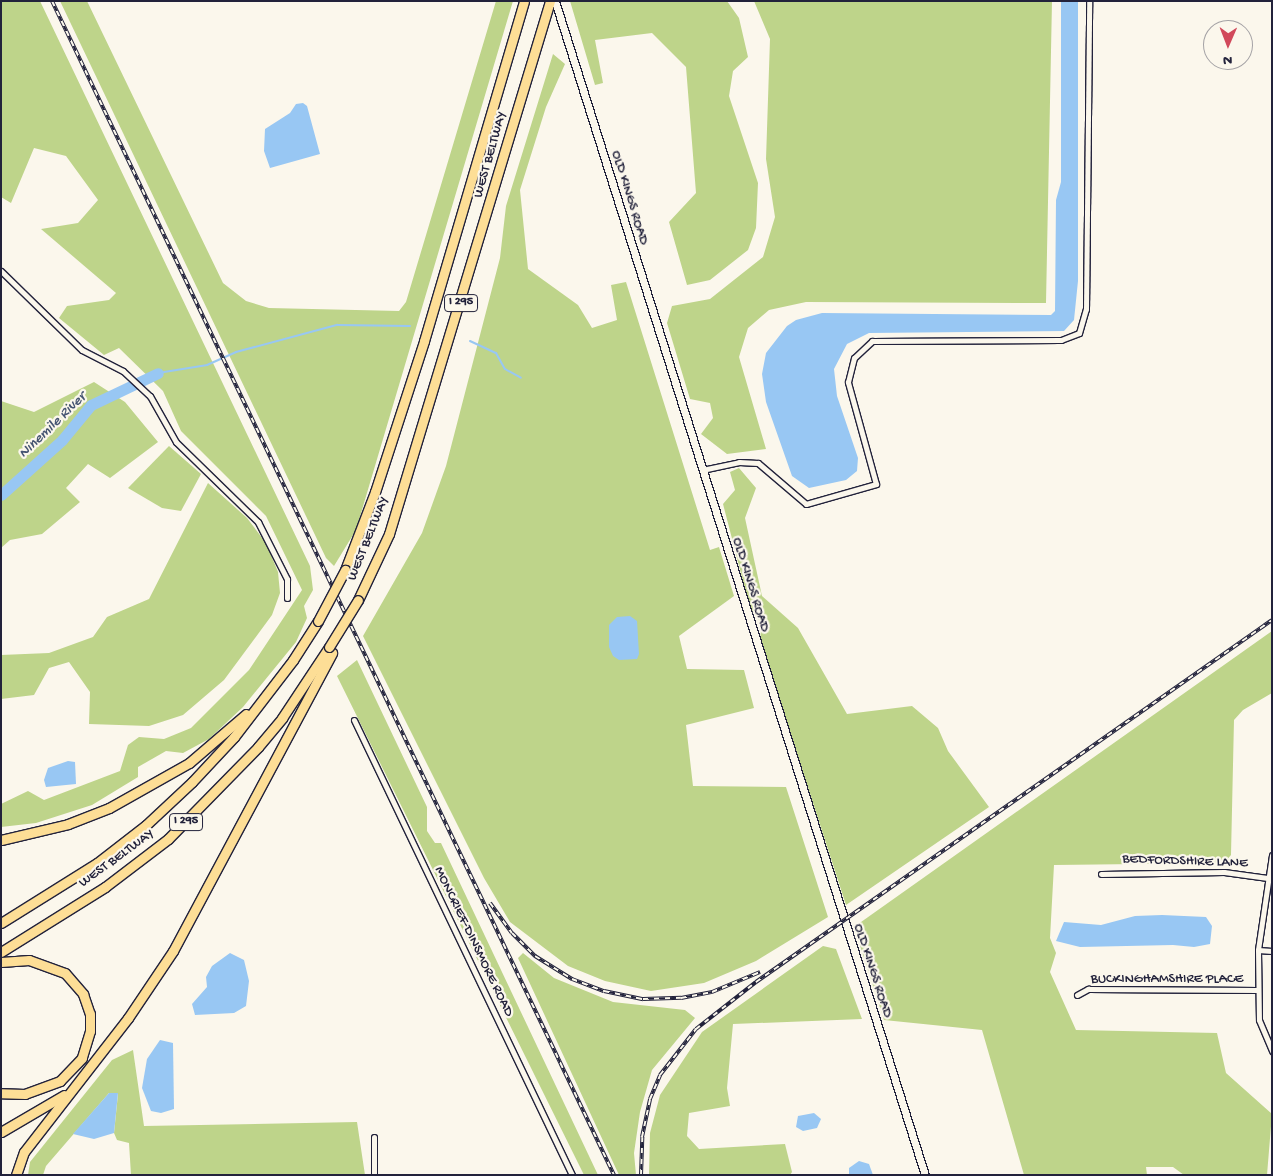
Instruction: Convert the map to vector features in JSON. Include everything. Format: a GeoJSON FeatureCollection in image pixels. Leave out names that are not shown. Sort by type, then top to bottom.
{"type":"FeatureCollection","features":[{"type":"Feature","properties":{"kind":"highway","name":"WEST BELTWAY"},"geometry":{"type":"LineString","coordinates":[[1,923],[97,863],[146,825],[192,782],[264,697],[318,621],[345,570],[375,492],[424,341],[524,1]]}},
{"type":"Feature","properties":{"kind":"highway","name":"WEST BELTWAY"},"geometry":{"type":"LineString","coordinates":[[1,952],[105,887],[168,839],[258,747],[282,718],[330,650],[350,616],[389,534],[550,1]]}},
{"type":"Feature","properties":{"kind":"highway"},"geometry":{"type":"LineString","coordinates":[[16,1175],[24,1152],[128,1018],[173,951],[330,650]]}},
{"type":"Feature","properties":{"kind":"highway"},"geometry":{"type":"LineString","coordinates":[[1,840],[68,824],[109,808],[153,786],[188,763],[264,697]]}},
{"type":"Feature","properties":{"kind":"highway"},"geometry":{"type":"LineString","coordinates":[[1,962],[29,960],[65,973],[83,994],[90,1014],[90,1031],[82,1058],[60,1081],[25,1094],[1,1094]]}},
{"type":"Feature","properties":{"kind":"highway"},"geometry":{"type":"LineString","coordinates":[[1,1132],[72,1089]]}},
{"type":"Feature","properties":{"kind":"street","name":"OLD KINGS ROAD"},"geometry":{"type":"LineString","coordinates":[[555,1],[925,1175]]}},
{"type":"Feature","properties":{"kind":"street"},"geometry":{"type":"LineString","coordinates":[[702,470],[739,462],[758,463],[806,504],[876,484],[848,382],[854,358],[872,341],[1061,340],[1079,333],[1086,309],[1089,1]]}},
{"type":"Feature","properties":{"kind":"street"},"geometry":{"type":"LineString","coordinates":[[1,271],[82,350],[129,375],[150,396],[176,442],[258,522],[287,579],[287,598]]}},
{"type":"Feature","properties":{"kind":"street","name":"MONCRIEF-DINSMORE ROAD"},"geometry":{"type":"LineString","coordinates":[[354,720],[572,1175]]}},
{"type":"Feature","properties":{"kind":"street"},"geometry":{"type":"LineString","coordinates":[[1272,855],[1258,950],[1258,1020],[1272,1051]]}},
{"type":"Feature","properties":{"kind":"street","name":"BEDFORDSHIRE LANE"},"geometry":{"type":"LineString","coordinates":[[1101,874],[1224,872],[1268,878]]}},
{"type":"Feature","properties":{"kind":"street"},"geometry":{"type":"LineString","coordinates":[[1258,950],[1272,950]]}},
{"type":"Feature","properties":{"kind":"street","name":"BUCKINGHAMSHIRE PLACE"},"geometry":{"type":"LineString","coordinates":[[1077,995],[1088,989],[1258,990]]}},
{"type":"Feature","properties":{"kind":"street"},"geometry":{"type":"LineString","coordinates":[[374,1137],[374,1175]]}},
{"type":"Feature","properties":{"kind":"green space"},"geometry":{"type":"Polygon","coordinates":[[[1,1],[40,1],[310,566],[313,590],[304,606],[307,618],[296,642],[243,707],[209,739],[183,753],[166,751],[138,767],[138,777],[92,805],[36,823],[1,827],[1,804],[28,791],[44,800],[120,771],[128,745],[139,737],[164,739],[191,728],[249,670],[302,590],[266,516],[181,431],[163,391],[119,348],[104,355],[59,318],[67,306],[109,300],[116,293],[41,229],[78,223],[98,200],[66,156],[34,148],[11,203],[1,197],[1,1]]]}},
{"type":"Feature","properties":{"kind":"green space"},"geometry":{"type":"Polygon","coordinates":[[[60,1],[87,1],[223,283],[246,301],[269,308],[399,311],[406,302],[496,1],[513,1],[356,530],[334,566],[326,558],[60,1]]]}},
{"type":"Feature","properties":{"kind":"green space"},"geometry":{"type":"Polygon","coordinates":[[[570,1],[727,1],[739,18],[748,57],[733,71],[729,96],[758,183],[756,228],[748,250],[710,280],[687,285],[669,222],[696,193],[686,67],[652,33],[595,40],[603,83],[595,85],[570,1]]]}},
{"type":"Feature","properties":{"kind":"green space"},"geometry":{"type":"Polygon","coordinates":[[[754,1],[1052,1],[1046,303],[806,302],[769,310],[748,328],[739,357],[766,449],[727,454],[701,434],[713,418],[710,403],[690,399],[667,323],[672,306],[710,299],[763,257],[775,217],[766,159],[770,39],[754,1]]]}},
{"type":"Feature","properties":{"kind":"green space"},"geometry":{"type":"Polygon","coordinates":[[[553,54],[565,64],[546,107],[520,190],[528,269],[578,305],[592,328],[617,320],[611,285],[626,282],[710,550],[719,547],[734,596],[679,636],[687,669],[744,670],[754,708],[686,725],[693,786],[786,787],[828,917],[756,961],[704,983],[651,991],[605,981],[568,966],[510,922],[484,878],[363,636],[422,533],[446,466],[500,258],[506,206],[553,54]]]}},
{"type":"Feature","properties":{"kind":"green space"},"geometry":{"type":"Polygon","coordinates":[[[94,382],[125,402],[158,442],[110,478],[88,464],[66,488],[80,502],[42,534],[10,540],[1,548],[1,401],[34,412],[94,382]]]}},
{"type":"Feature","properties":{"kind":"green space"},"geometry":{"type":"Polygon","coordinates":[[[169,446],[201,474],[181,511],[162,508],[128,488],[169,446]]]}},
{"type":"Feature","properties":{"kind":"green space"},"geometry":{"type":"Polygon","coordinates":[[[739,468],[756,488],[745,518],[762,596],[798,628],[847,714],[912,706],[938,728],[948,751],[989,807],[846,905],[760,639],[762,624],[750,608],[723,504],[735,490],[730,472],[739,468]]]}},
{"type":"Feature","properties":{"kind":"green space"},"geometry":{"type":"Polygon","coordinates":[[[208,483],[247,518],[266,543],[278,572],[280,593],[272,615],[224,680],[183,715],[149,726],[89,724],[90,692],[69,662],[49,668],[34,695],[1,699],[1,655],[49,653],[93,637],[107,617],[149,599],[208,483]]]}},
{"type":"Feature","properties":{"kind":"green space"},"geometry":{"type":"Polygon","coordinates":[[[1272,631],[1272,693],[1243,710],[1234,720],[1231,855],[1224,863],[1054,865],[1050,938],[1056,953],[1050,972],[1076,1030],[1217,1033],[1226,1073],[1272,1114],[1267,1175],[1184,1175],[1173,1167],[1146,1167],[1147,1175],[1024,1175],[982,1030],[884,1020],[854,927],[1272,631]]]}},
{"type":"Feature","properties":{"kind":"green space"},"geometry":{"type":"Polygon","coordinates":[[[357,660],[427,807],[427,831],[435,843],[441,843],[598,1175],[584,1175],[337,676],[357,660]]]}},
{"type":"Feature","properties":{"kind":"green space"},"geometry":{"type":"Polygon","coordinates":[[[823,946],[836,949],[862,1019],[733,1024],[727,1088],[730,1106],[689,1113],[687,1136],[699,1149],[785,1144],[792,1172],[790,1175],[649,1175],[650,1133],[660,1095],[702,1032],[823,946]]]}},
{"type":"Feature","properties":{"kind":"green space"},"geometry":{"type":"Polygon","coordinates":[[[523,953],[554,978],[613,1002],[685,1010],[695,1018],[652,1070],[640,1112],[634,1153],[636,1175],[619,1175],[518,958],[523,953]]]}},
{"type":"Feature","properties":{"kind":"green space"},"geometry":{"type":"Polygon","coordinates":[[[133,1050],[144,1126],[357,1122],[365,1175],[131,1175],[129,1143],[117,1140],[114,1133],[118,1094],[109,1093],[46,1166],[43,1175],[28,1175],[30,1162],[112,1060],[133,1050]]]}},
{"type":"Feature","properties":{"kind":"water"},"geometry":{"type":"Polygon","coordinates":[[[1061,1],[1078,1],[1078,281],[1074,320],[1064,331],[869,333],[847,344],[834,369],[837,396],[858,458],[857,471],[846,480],[809,488],[792,476],[766,402],[762,374],[766,353],[787,326],[796,320],[822,313],[1051,315],[1055,311],[1056,200],[1061,182],[1061,1]]]}},
{"type":"Feature","properties":{"kind":"water"},"geometry":{"type":"Polygon","coordinates":[[[303,103],[307,106],[320,154],[270,168],[264,151],[265,129],[290,113],[296,104],[303,103]]]}},
{"type":"Feature","properties":{"kind":"water"},"geometry":{"type":"Polygon","coordinates":[[[630,616],[637,621],[639,654],[637,659],[619,660],[613,656],[609,647],[609,625],[617,617],[630,616]]]}},
{"type":"Feature","properties":{"kind":"water"},"geometry":{"type":"Polygon","coordinates":[[[68,761],[75,762],[76,784],[46,787],[44,780],[48,768],[68,761]]]}},
{"type":"Feature","properties":{"kind":"water"},"geometry":{"type":"Polygon","coordinates":[[[1135,916],[1206,917],[1212,926],[1210,944],[1194,947],[1173,945],[1080,947],[1056,941],[1064,922],[1101,925],[1135,916]]]}},
{"type":"Feature","properties":{"kind":"water"},"geometry":{"type":"Polygon","coordinates":[[[230,953],[244,960],[249,981],[246,1006],[234,1013],[195,1015],[192,1004],[207,987],[206,977],[212,966],[230,953]]]}},
{"type":"Feature","properties":{"kind":"water"},"geometry":{"type":"Polygon","coordinates":[[[160,1040],[173,1043],[174,1109],[161,1113],[151,1111],[142,1088],[147,1059],[160,1040]]]}},
{"type":"Feature","properties":{"kind":"water"},"geometry":{"type":"Polygon","coordinates":[[[109,1093],[118,1093],[114,1133],[94,1139],[73,1134],[109,1093]]]}},
{"type":"Feature","properties":{"kind":"water"},"geometry":{"type":"Polygon","coordinates":[[[814,1113],[821,1119],[817,1128],[803,1131],[796,1127],[798,1116],[814,1113]]]}},
{"type":"Feature","properties":{"kind":"water"},"geometry":{"type":"Polygon","coordinates":[[[859,1161],[869,1164],[873,1175],[849,1175],[849,1168],[859,1161]]]}},
{"type":"Feature","properties":{"kind":"waterway"},"geometry":{"type":"LineString","coordinates":[[158,373],[207,365],[236,352],[337,325],[410,326]]}},
{"type":"Feature","properties":{"kind":"waterway"},"geometry":{"type":"LineString","coordinates":[[470,341],[496,353],[505,369],[521,378]]}},
{"type":"Feature","properties":{"kind":"waterway","name":"Ninemile River"},"geometry":{"type":"LineString","coordinates":[[1,495],[62,440],[91,405],[158,373]]}},
{"type":"Feature","properties":{"kind":"railway"},"geometry":{"type":"LineString","coordinates":[[52,1],[614,1175]]}},
{"type":"Feature","properties":{"kind":"railway"},"geometry":{"type":"LineString","coordinates":[[641,1175],[642,1137],[650,1099],[660,1075],[696,1029],[756,982],[1272,620]]}},
{"type":"Feature","properties":{"kind":"railway"},"geometry":{"type":"LineString","coordinates":[[490,903],[512,933],[535,956],[572,979],[604,991],[643,999],[681,998],[712,992],[760,972]]}}]}
